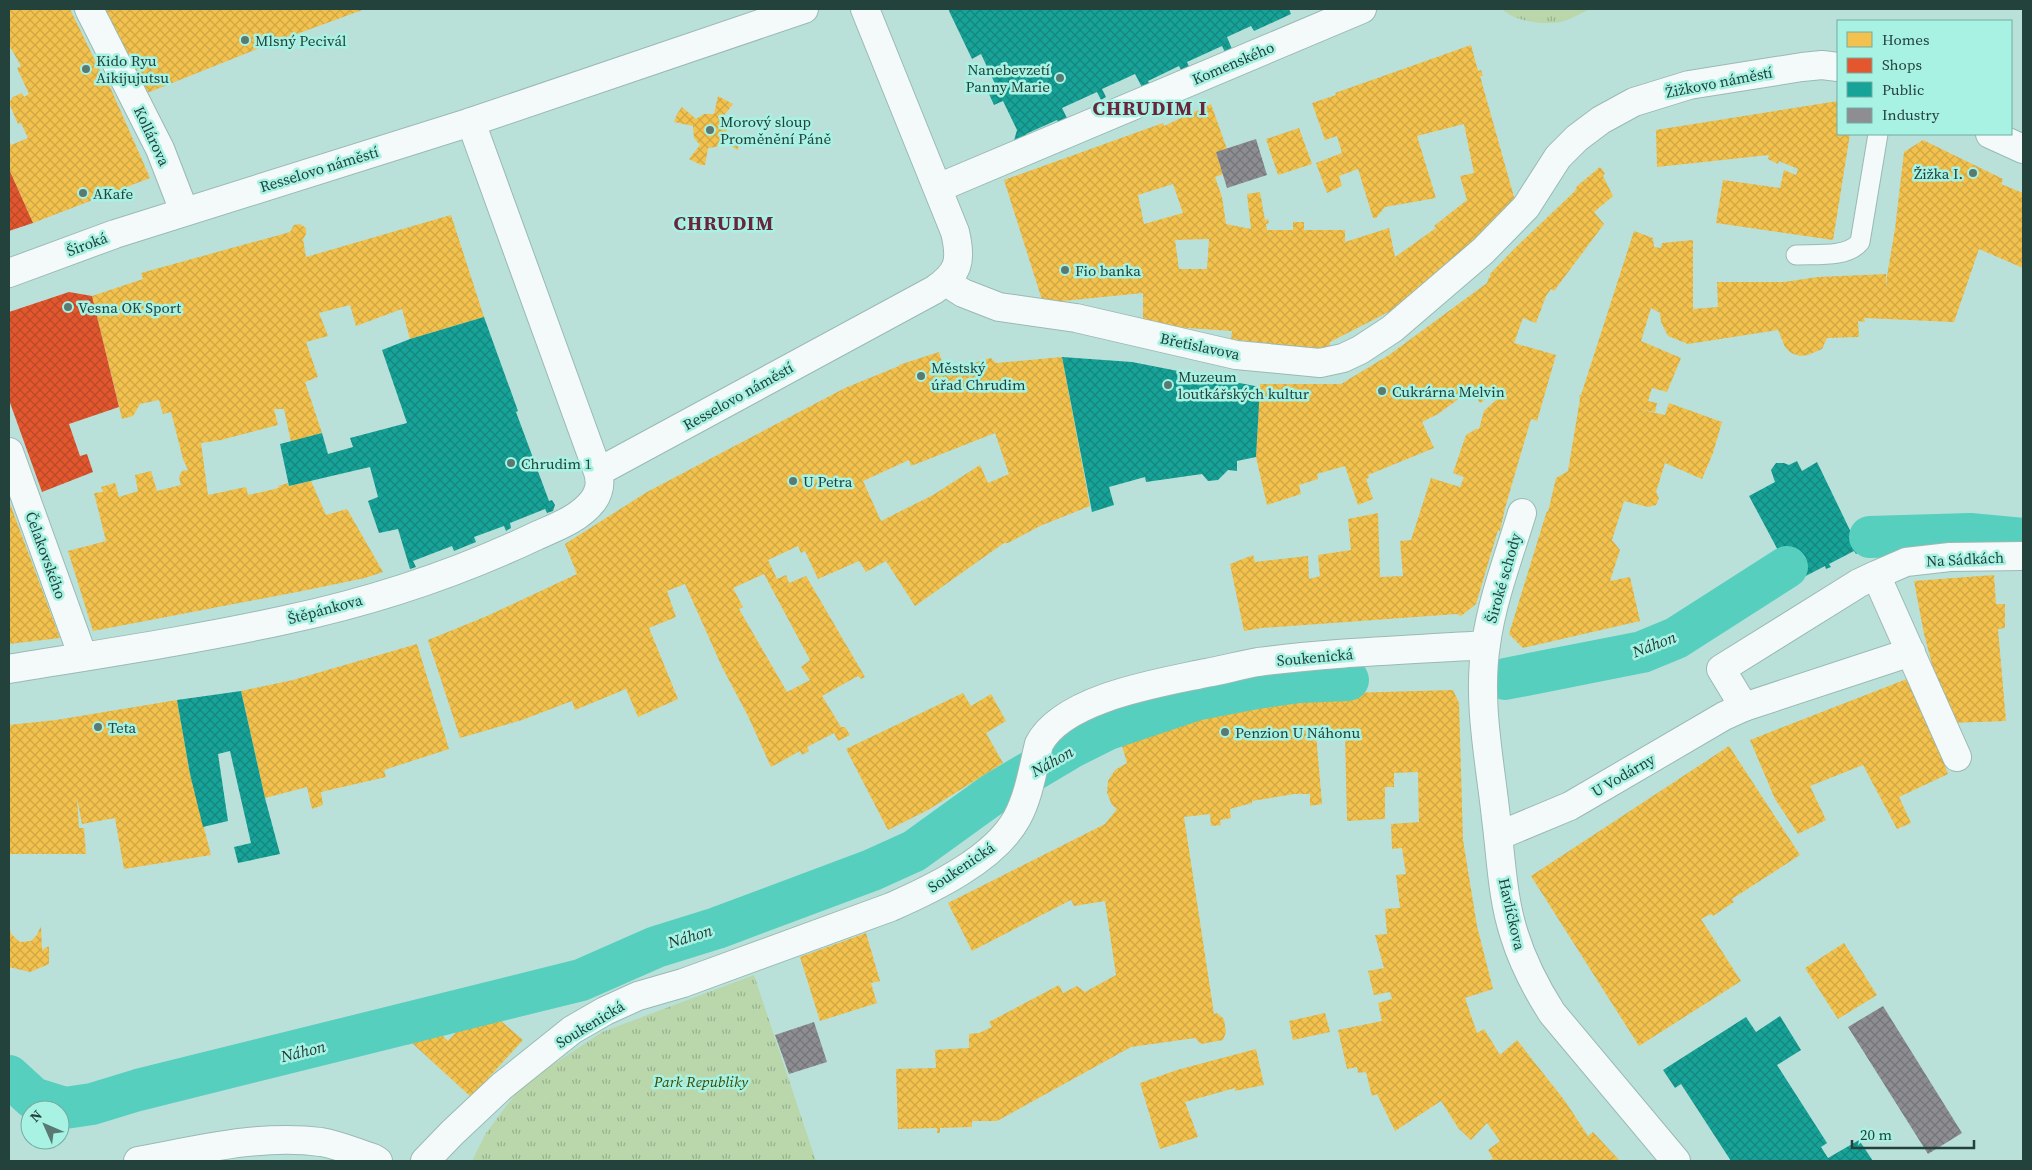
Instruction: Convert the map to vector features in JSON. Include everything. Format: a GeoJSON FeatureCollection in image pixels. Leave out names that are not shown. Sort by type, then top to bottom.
{"type":"FeatureCollection","features":[{"type":"Feature","properties":{"kind":"street","name":"Kollárova"},"geometry":{"type":"LineString","coordinates":[[89,9],[160,149],[175,214]]}},
{"type":"Feature","properties":{"kind":"street","name":"Resselovo náměstí"},"geometry":{"type":"LineString","coordinates":[[175,214],[471,122],[804,9]]}},
{"type":"Feature","properties":{"kind":"street","name":"Resselovo náměstí"},"geometry":{"type":"LineString","coordinates":[[598,472],[926,295],[946,282],[958,264],[958,248],[954,232],[938,188],[865,9]]}},
{"type":"Feature","properties":{"kind":"street","name":"Komenského"},"geometry":{"type":"LineString","coordinates":[[938,188],[1362,9]]}},
{"type":"Feature","properties":{"kind":"street","name":"Žižkovo náměstí"},"geometry":{"type":"LineString","coordinates":[[1526,207],[1558,156],[1577,138],[1601,120],[1634,102],[1689,85],[1822,64],[1837,67]]}},
{"type":"Feature","properties":{"kind":"street"},"geometry":{"type":"LineString","coordinates":[[471,122],[598,472]]}},
{"type":"Feature","properties":{"kind":"street"},"geometry":{"type":"LineString","coordinates":[[1992,135],[2023,149]]}},
{"type":"Feature","properties":{"kind":"street","name":"Břetislavova"},"geometry":{"type":"LineString","coordinates":[[946,282],[953,288],[978,301],[1006,308],[1076,318],[1236,355],[1320,363],[1343,358],[1360,350],[1392,329],[1483,251],[1526,207]]}},
{"type":"Feature","properties":{"kind":"street","name":"Široká"},"geometry":{"type":"LineString","coordinates":[[9,273],[175,214]]}},
{"type":"Feature","properties":{"kind":"street","name":"Čelakovského"},"geometry":{"type":"LineString","coordinates":[[9,452],[83,657]]}},
{"type":"Feature","properties":{"kind":"street","name":"Štěpánkova"},"geometry":{"type":"LineString","coordinates":[[9,669],[285,620],[406,588],[505,551],[570,520],[584,510],[598,492],[600,482],[598,472]]}},
{"type":"Feature","properties":{"kind":"street","name":"Široké schody"},"geometry":{"type":"LineString","coordinates":[[1485,654],[1493,609],[1522,512]]}},
{"type":"Feature","properties":{"kind":"street","name":"Na Sádkách"},"geometry":{"type":"LineString","coordinates":[[1876,575],[1906,562],[1950,557],[2023,556]]}},
{"type":"Feature","properties":{"kind":"street"},"geometry":{"type":"LineString","coordinates":[[1744,707],[1721,669],[1876,575],[1957,757]]}},
{"type":"Feature","properties":{"kind":"street","name":"U Vodárny"},"geometry":{"type":"LineString","coordinates":[[1498,836],[1570,806],[1711,724],[1744,707],[1911,652]]}},
{"type":"Feature","properties":{"kind":"street","name":"Havlíčkova"},"geometry":{"type":"LineString","coordinates":[[1485,654],[1482,694],[1498,836],[1506,899],[1513,933],[1524,964],[1537,990],[1572,1039],[1676,1161]]}},
{"type":"Feature","properties":{"kind":"street","name":"Soukenická"},"geometry":{"type":"LineString","coordinates":[[425,1161],[452,1132],[502,1086],[580,1026],[605,1011],[638,996],[683,983],[891,907],[951,877],[997,843],[1012,825],[1022,806],[1039,744],[1049,729],[1058,721],[1091,704],[1120,693],[1159,682],[1256,662],[1315,656],[1485,654]]}},
{"type":"Feature","properties":{"kind":"street"},"geometry":{"type":"LineString","coordinates":[[138,1161],[237,1143],[292,1139],[324,1142],[378,1161]]}},
{"type":"Feature","properties":{"kind":"lane"},"geometry":{"type":"LineString","coordinates":[[1796,255],[1843,252],[1850,250],[1860,242],[1878,135]]}},
{"type":"Feature","properties":{"kind":"green space"},"geometry":{"type":"Polygon","coordinates":[[[1502,9],[1590,9],[1561,22],[1546,23],[1522,20],[1502,9]]]}},
{"type":"Feature","properties":{"kind":"green space","name":"Park Republiky"},"geometry":{"type":"Polygon","coordinates":[[[754,975],[816,1161],[472,1161],[486,1133],[516,1093],[527,1082],[602,1032],[754,975]]]}},
{"type":"Feature","properties":{"kind":"building: Homes"},"geometry":{"type":"Polygon","coordinates":[[[9,9],[70,9],[105,81],[107,80],[150,178],[33,223],[9,169],[9,144],[11,145],[28,138],[21,123],[18,124],[9,103],[13,97],[22,93],[24,97],[29,94],[17,68],[21,66],[9,45],[9,9]]]}},
{"type":"Feature","properties":{"kind":"building: Homes"},"geometry":{"type":"Polygon","coordinates":[[[105,9],[365,9],[267,45],[147,93],[144,92],[105,9]]]}},
{"type":"Feature","properties":{"kind":"building: Homes"},"geometry":{"type":"Polygon","coordinates":[[[1471,45],[1478,71],[1481,70],[1483,76],[1480,76],[1516,204],[1406,303],[1330,342],[1329,351],[1231,339],[1232,331],[1143,325],[1143,293],[1043,303],[1004,180],[1163,123],[1164,126],[1211,104],[1227,149],[1216,152],[1223,174],[1215,177],[1222,197],[1226,224],[1251,229],[1247,194],[1260,192],[1265,220],[1268,219],[1269,223],[1266,224],[1267,230],[1293,230],[1293,222],[1304,222],[1304,230],[1345,230],[1345,242],[1389,228],[1395,257],[1436,228],[1434,226],[1467,200],[1460,176],[1474,173],[1464,124],[1417,136],[1436,198],[1385,207],[1376,218],[1373,218],[1358,169],[1339,176],[1342,186],[1327,193],[1316,163],[1342,153],[1337,136],[1325,140],[1312,103],[1336,95],[1335,93],[1471,45]],[[1173,184],[1138,195],[1144,224],[1183,213],[1173,184]],[[1209,239],[1175,240],[1179,269],[1207,269],[1209,239]]]}},
{"type":"Feature","properties":{"kind":"building: Homes"},"geometry":{"type":"Polygon","coordinates":[[[718,96],[733,104],[722,118],[727,127],[726,135],[743,139],[737,150],[723,140],[716,147],[708,148],[705,165],[701,165],[689,159],[700,145],[694,138],[693,126],[674,122],[682,107],[696,119],[704,114],[714,114],[718,96]]]}},
{"type":"Feature","properties":{"kind":"building: Homes"},"geometry":{"type":"Polygon","coordinates":[[[1837,101],[1837,135],[1850,135],[1833,240],[1716,223],[1723,180],[1780,188],[1784,170],[1796,175],[1798,169],[1779,161],[1778,164],[1768,159],[1769,155],[1657,167],[1656,130],[1837,101]]]}},
{"type":"Feature","properties":{"kind":"building: Homes"},"geometry":{"type":"Polygon","coordinates":[[[1299,128],[1312,164],[1278,175],[1266,139],[1299,128]]]}},
{"type":"Feature","properties":{"kind":"building: Homes"},"geometry":{"type":"Polygon","coordinates":[[[1923,140],[2003,179],[2001,184],[2023,193],[2023,268],[1979,249],[1954,322],[1864,318],[1865,322],[1858,321],[1859,337],[1827,338],[1822,349],[1800,356],[1791,353],[1785,347],[1778,330],[1688,344],[1668,336],[1661,322],[1660,313],[1651,308],[1641,341],[1681,358],[1667,392],[1652,388],[1648,401],[1657,403],[1655,412],[1638,409],[1665,415],[1669,403],[1722,422],[1713,453],[1702,479],[1665,463],[1656,492],[1659,498],[1656,505],[1648,507],[1624,501],[1612,540],[1620,550],[1610,581],[1630,577],[1640,621],[1523,648],[1509,634],[1548,512],[1556,478],[1568,471],[1580,399],[1579,395],[1581,395],[1634,231],[1653,238],[1654,247],[1661,248],[1662,243],[1693,240],[1693,309],[1718,307],[1717,282],[1784,282],[1818,277],[1886,274],[1887,289],[1887,276],[1895,229],[1904,152],[1923,140]]]}},
{"type":"Feature","properties":{"kind":"building: Homes"},"geometry":{"type":"Polygon","coordinates":[[[1600,167],[1605,173],[1603,176],[1613,196],[1594,212],[1604,224],[1554,291],[1551,289],[1546,296],[1536,323],[1523,318],[1514,343],[1556,355],[1537,421],[1531,419],[1500,531],[1498,530],[1476,604],[1461,616],[1457,614],[1262,628],[1244,631],[1230,564],[1253,555],[1255,562],[1308,556],[1309,579],[1320,576],[1318,555],[1351,550],[1348,519],[1378,513],[1380,577],[1403,576],[1400,541],[1411,540],[1431,478],[1460,487],[1464,477],[1453,473],[1466,435],[1479,429],[1484,411],[1496,400],[1499,390],[1480,403],[1471,390],[1438,414],[1422,422],[1434,448],[1368,475],[1369,478],[1366,479],[1373,499],[1358,505],[1345,466],[1317,474],[1318,479],[1299,485],[1301,494],[1267,505],[1256,457],[1260,384],[1341,384],[1389,355],[1487,283],[1489,277],[1490,279],[1490,274],[1514,249],[1575,191],[1577,186],[1600,167]]]}},
{"type":"Feature","properties":{"kind":"building: Homes"},"geometry":{"type":"Polygon","coordinates":[[[451,215],[484,317],[410,339],[402,309],[356,326],[350,305],[319,313],[328,336],[306,342],[318,377],[305,382],[322,433],[291,442],[284,409],[274,409],[278,425],[221,440],[201,443],[208,495],[246,487],[248,495],[279,488],[278,486],[288,483],[289,486],[311,481],[326,515],[347,509],[383,572],[365,578],[302,591],[93,631],[68,551],[106,541],[94,493],[103,492],[101,487],[115,483],[119,497],[138,491],[135,475],[151,471],[157,491],[181,485],[179,477],[182,471],[188,470],[183,459],[171,412],[163,414],[159,400],[140,404],[133,416],[122,419],[92,296],[143,279],[141,273],[290,232],[294,225],[300,224],[306,228],[306,234],[303,239],[306,257],[451,215]]]}},
{"type":"Feature","properties":{"kind":"building: Homes"},"geometry":{"type":"Polygon","coordinates":[[[939,352],[945,371],[991,358],[996,363],[1062,357],[1090,506],[1040,526],[1008,543],[1004,543],[915,606],[886,561],[866,572],[859,561],[818,579],[805,551],[801,553],[798,546],[768,560],[777,579],[786,575],[789,583],[806,576],[865,677],[861,679],[858,676],[822,696],[841,727],[845,727],[850,735],[838,741],[834,733],[807,747],[809,751],[802,755],[800,751],[771,767],[748,716],[722,667],[685,584],[667,591],[676,617],[649,628],[678,699],[638,717],[626,689],[575,710],[572,701],[522,720],[460,738],[428,640],[487,616],[577,574],[565,544],[647,492],[845,388],[899,365],[939,352]],[[995,433],[911,466],[909,460],[863,481],[881,521],[933,495],[980,465],[988,483],[1009,474],[995,433]],[[764,574],[733,588],[743,607],[739,609],[787,692],[810,680],[801,667],[810,660],[764,574]]]}},
{"type":"Feature","properties":{"kind":"building: Homes"},"geometry":{"type":"Polygon","coordinates":[[[9,501],[60,638],[9,644],[9,501]]]}},
{"type":"Feature","properties":{"kind":"building: Homes"},"geometry":{"type":"Polygon","coordinates":[[[1994,575],[1996,604],[2005,604],[2005,628],[1998,629],[2006,721],[1949,723],[1924,634],[1914,581],[1994,575]]]}},
{"type":"Feature","properties":{"kind":"building: Homes"},"geometry":{"type":"Polygon","coordinates":[[[417,644],[449,749],[384,770],[386,777],[321,792],[323,805],[312,809],[307,787],[265,798],[241,691],[293,680],[417,644]]]}},
{"type":"Feature","properties":{"kind":"building: Homes"},"geometry":{"type":"Polygon","coordinates":[[[1912,677],[1948,774],[1899,797],[1911,823],[1897,829],[1863,765],[1810,786],[1826,820],[1798,834],[1775,799],[1750,740],[1912,677]]]}},
{"type":"Feature","properties":{"kind":"building: Homes"},"geometry":{"type":"Polygon","coordinates":[[[1453,690],[1459,703],[1463,840],[1477,926],[1493,989],[1465,998],[1477,1033],[1484,1029],[1500,1055],[1517,1040],[1565,1101],[1588,1136],[1581,1142],[1593,1132],[1620,1161],[1489,1161],[1493,1158],[1488,1150],[1500,1141],[1487,1123],[1471,1140],[1459,1129],[1441,1101],[1395,1131],[1377,1094],[1372,1096],[1366,1072],[1358,1073],[1357,1067],[1347,1069],[1338,1030],[1382,1021],[1378,1003],[1392,999],[1390,992],[1374,995],[1368,971],[1384,968],[1375,935],[1387,934],[1385,909],[1400,908],[1396,875],[1406,874],[1402,848],[1392,849],[1391,824],[1419,822],[1418,772],[1394,773],[1394,787],[1385,787],[1385,819],[1347,821],[1345,733],[1316,734],[1322,804],[1310,806],[1310,794],[1294,794],[1252,801],[1252,803],[1230,809],[1231,818],[1220,820],[1221,825],[1211,826],[1210,814],[1184,817],[1214,1014],[1217,1013],[1224,1019],[1226,1032],[1223,1040],[1201,1044],[1195,1038],[1131,1047],[997,1121],[972,1121],[972,1127],[940,1128],[940,1133],[937,1133],[937,1128],[898,1129],[896,1069],[936,1068],[935,1050],[969,1048],[969,1034],[979,1033],[992,1027],[989,1022],[1059,985],[1063,993],[1077,986],[1085,992],[1116,975],[1105,901],[1074,906],[1071,900],[972,951],[948,903],[1105,824],[1117,809],[1112,805],[1107,793],[1108,781],[1115,770],[1127,763],[1120,739],[1200,718],[1199,713],[1240,703],[1313,694],[1453,690]]]}},
{"type":"Feature","properties":{"kind":"building: Homes"},"geometry":{"type":"Polygon","coordinates":[[[963,693],[971,706],[991,694],[1006,721],[986,733],[1003,763],[928,810],[888,830],[846,749],[963,693]]]}},
{"type":"Feature","properties":{"kind":"building: Homes"},"geometry":{"type":"Polygon","coordinates":[[[177,700],[190,774],[211,855],[124,869],[115,818],[82,824],[77,798],[79,828],[84,828],[86,854],[9,854],[9,725],[56,720],[177,700]]]}},
{"type":"Feature","properties":{"kind":"building: Homes"},"geometry":{"type":"Polygon","coordinates":[[[1729,746],[1800,855],[1732,899],[1734,902],[1713,916],[1711,914],[1701,919],[1741,981],[1639,1046],[1531,876],[1729,746]]]}},
{"type":"Feature","properties":{"kind":"building: Homes"},"geometry":{"type":"Polygon","coordinates":[[[41,926],[42,950],[49,946],[49,964],[30,972],[9,967],[9,928],[12,935],[20,942],[31,941],[37,935],[41,926]]]}},
{"type":"Feature","properties":{"kind":"building: Homes"},"geometry":{"type":"Polygon","coordinates":[[[866,933],[880,981],[871,983],[877,1003],[820,1021],[800,957],[866,933]]]}},
{"type":"Feature","properties":{"kind":"building: Homes"},"geometry":{"type":"Polygon","coordinates":[[[1844,943],[1877,995],[1838,1019],[1805,968],[1844,943]]]}},
{"type":"Feature","properties":{"kind":"building: Homes"},"geometry":{"type":"Polygon","coordinates":[[[486,1008],[523,1040],[471,1097],[412,1043],[408,1045],[404,1038],[410,1034],[414,1040],[434,1027],[448,1041],[472,1015],[486,1008]]]}},
{"type":"Feature","properties":{"kind":"building: Homes"},"geometry":{"type":"Polygon","coordinates":[[[1325,1013],[1330,1032],[1293,1040],[1289,1021],[1325,1013]]]}},
{"type":"Feature","properties":{"kind":"building: Homes"},"geometry":{"type":"Polygon","coordinates":[[[1256,1049],[1264,1085],[1235,1091],[1235,1088],[1185,1102],[1198,1137],[1160,1149],[1140,1083],[1177,1070],[1256,1049]]]}},
{"type":"Feature","properties":{"kind":"building: Shops"},"geometry":{"type":"Polygon","coordinates":[[[9,169],[33,223],[9,231],[9,169]]]}},
{"type":"Feature","properties":{"kind":"building: Shops"},"geometry":{"type":"Polygon","coordinates":[[[69,292],[92,296],[119,407],[69,424],[80,456],[87,454],[93,472],[42,492],[9,400],[9,312],[69,292]]]}},
{"type":"Feature","properties":{"kind":"building: Public","name":"Nanebevzetí Panny Marie"},"geometry":{"type":"Polygon","coordinates":[[[950,9],[1289,9],[1291,14],[1254,31],[1251,26],[1227,37],[1232,49],[1225,52],[1222,46],[1187,62],[1190,69],[1182,72],[1179,66],[1148,81],[1151,88],[1144,91],[1135,74],[1102,89],[1106,97],[1101,100],[1097,92],[1062,108],[1070,124],[1061,129],[1057,120],[1026,134],[1022,147],[1013,144],[1017,130],[1003,101],[994,105],[989,94],[998,90],[981,54],[972,59],[949,11],[950,9]]]}},
{"type":"Feature","properties":{"kind":"building: Public"},"geometry":{"type":"Polygon","coordinates":[[[484,317],[549,501],[552,500],[555,505],[553,511],[547,513],[545,509],[510,523],[511,528],[506,531],[504,526],[474,537],[476,542],[454,551],[452,546],[413,561],[416,567],[410,569],[398,529],[379,533],[368,501],[378,497],[370,467],[289,486],[280,444],[322,433],[328,454],[353,447],[350,438],[407,423],[382,350],[410,339],[484,317]]]}},
{"type":"Feature","properties":{"kind":"building: Public"},"geometry":{"type":"Polygon","coordinates":[[[1062,357],[1132,362],[1260,387],[1256,457],[1237,461],[1237,471],[1228,470],[1218,480],[1208,481],[1202,474],[1146,482],[1145,477],[1109,487],[1114,505],[1092,512],[1062,357]]]}},
{"type":"Feature","properties":{"kind":"building: Public"},"geometry":{"type":"Polygon","coordinates":[[[1797,461],[1802,471],[1817,462],[1860,551],[1856,554],[1854,551],[1829,564],[1831,567],[1826,569],[1825,566],[1800,579],[1801,582],[1796,584],[1749,496],[1775,482],[1771,470],[1776,463],[1789,465],[1797,461]]]}},
{"type":"Feature","properties":{"kind":"building: Public"},"geometry":{"type":"Polygon","coordinates":[[[241,691],[265,798],[280,854],[238,863],[234,847],[251,843],[230,751],[218,754],[228,821],[203,827],[190,774],[177,700],[241,691]]]}},
{"type":"Feature","properties":{"kind":"building: Public"},"geometry":{"type":"Polygon","coordinates":[[[1780,1016],[1801,1050],[1777,1065],[1827,1143],[1821,1147],[1828,1158],[1859,1140],[1873,1161],[1731,1161],[1681,1084],[1675,1088],[1663,1070],[1746,1017],[1756,1032],[1780,1016]]]}},
{"type":"Feature","properties":{"kind":"building: Industry"},"geometry":{"type":"Polygon","coordinates":[[[1256,139],[1267,175],[1227,188],[1216,152],[1256,139]]]}},
{"type":"Feature","properties":{"kind":"building: Industry"},"geometry":{"type":"Polygon","coordinates":[[[1883,1006],[1962,1133],[1928,1154],[1848,1027],[1883,1006]]]}},
{"type":"Feature","properties":{"kind":"building: Industry"},"geometry":{"type":"Polygon","coordinates":[[[814,1022],[827,1062],[789,1074],[775,1035],[814,1022]]]}},
{"type":"Feature","properties":{"kind":"waterway","name":"Náhon"},"geometry":{"type":"LineString","coordinates":[[1870,537],[1970,534],[2023,539]]}},
{"type":"Feature","properties":{"kind":"waterway","name":"Náhon"},"geometry":{"type":"LineString","coordinates":[[1505,679],[1642,652],[1676,638],[1787,567]]}},
{"type":"Feature","properties":{"kind":"waterway","name":"Náhon"},"geometry":{"type":"LineString","coordinates":[[9,1076],[33,1098],[65,1108],[92,1104],[138,1090],[581,980],[656,947],[717,928],[872,870],[914,851],[993,794],[1072,747],[1108,729],[1195,700],[1299,682],[1348,680]]}},
{"type":"Feature","properties":{"kind":"place","name":"Mlsný Pecivál"},"geometry":{"type":"Point","coordinates":[245,40]}},
{"type":"Feature","properties":{"kind":"place","name":"Kido Ryu Aikijujutsu"},"geometry":{"type":"Point","coordinates":[86,69]}},
{"type":"Feature","properties":{"kind":"place","name":"Nanebevzetí Panny Marie"},"geometry":{"type":"Point","coordinates":[1060,78]}},
{"type":"Feature","properties":{"kind":"place","name":"Morový sloup Proměnění Páně"},"geometry":{"type":"Point","coordinates":[710,130]}},
{"type":"Feature","properties":{"kind":"place","name":"Žižka I."},"geometry":{"type":"Point","coordinates":[1973,173]}},
{"type":"Feature","properties":{"kind":"place","name":"AKafe"},"geometry":{"type":"Point","coordinates":[83,193]}},
{"type":"Feature","properties":{"kind":"place","name":"Fio banka"},"geometry":{"type":"Point","coordinates":[1065,270]}},
{"type":"Feature","properties":{"kind":"place","name":"Vesna OK Sport"},"geometry":{"type":"Point","coordinates":[68,307]}},
{"type":"Feature","properties":{"kind":"place","name":"Městský úřad Chrudim"},"geometry":{"type":"Point","coordinates":[921,376]}},
{"type":"Feature","properties":{"kind":"place","name":"Muzeum loutkářských kultur"},"geometry":{"type":"Point","coordinates":[1168,385]}},
{"type":"Feature","properties":{"kind":"place","name":"Cukrárna Melvin"},"geometry":{"type":"Point","coordinates":[1382,391]}},
{"type":"Feature","properties":{"kind":"place","name":"Chrudim 1"},"geometry":{"type":"Point","coordinates":[511,463]}},
{"type":"Feature","properties":{"kind":"place","name":"U Petra"},"geometry":{"type":"Point","coordinates":[793,481]}},
{"type":"Feature","properties":{"kind":"place","name":"Teta"},"geometry":{"type":"Point","coordinates":[98,727]}},
{"type":"Feature","properties":{"kind":"place","name":"Penzion U Náhonu"},"geometry":{"type":"Point","coordinates":[1225,732]}},
{"type":"Feature","properties":{"kind":"district","name":"CHRUDIM I"},"geometry":{"type":"Point","coordinates":[1150,108]}},
{"type":"Feature","properties":{"kind":"district","name":"CHRUDIM"},"geometry":{"type":"Point","coordinates":[724,223]}}]}
